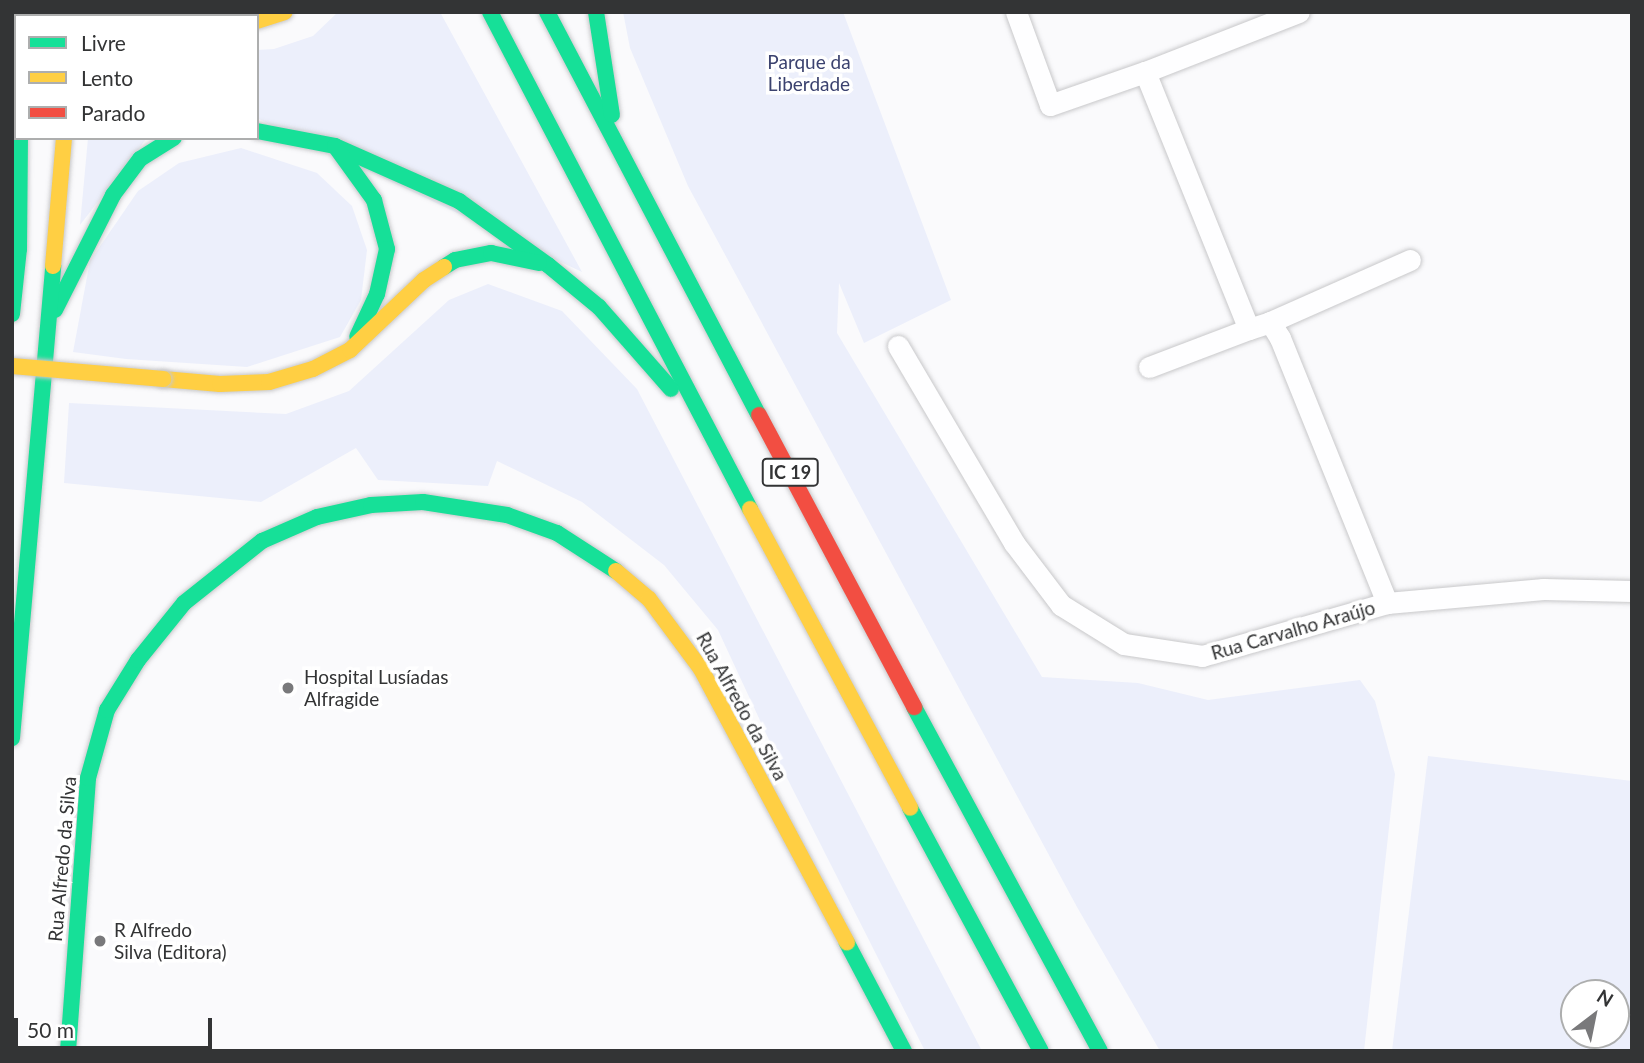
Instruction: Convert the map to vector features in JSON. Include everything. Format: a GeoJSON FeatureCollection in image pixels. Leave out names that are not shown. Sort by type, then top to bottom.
{"type":"FeatureCollection","features":[{"type":"Feature","properties":{"kind":"main road"},"geometry":{"type":"LineString","coordinates":[[259,20],[285,12]]}},
{"type":"Feature","properties":{"kind":"main road","name":"IC 19"},"geometry":{"type":"LineString","coordinates":[[490,12],[709,433],[1041,1051]]}},
{"type":"Feature","properties":{"kind":"main road","name":"IC 19"},"geometry":{"type":"LineString","coordinates":[[547,12],[964,803],[1100,1051]]}},
{"type":"Feature","properties":{"kind":"main road"},"geometry":{"type":"LineString","coordinates":[[596,12],[616,141]]}},
{"type":"Feature","properties":{"kind":"main road"},"geometry":{"type":"LineString","coordinates":[[259,131],[335,146],[459,201],[548,265],[599,307],[709,433]]}},
{"type":"Feature","properties":{"kind":"main road"},"geometry":{"type":"LineString","coordinates":[[12,314],[19,249],[18,140]]}},
{"type":"Feature","properties":{"kind":"main road"},"geometry":{"type":"LineString","coordinates":[[12,738],[45,331],[64,140]]}},
{"type":"Feature","properties":{"kind":"main road"},"geometry":{"type":"LineString","coordinates":[[45,331],[113,195],[140,159],[171,140]]}},
{"type":"Feature","properties":{"kind":"main road"},"geometry":{"type":"LineString","coordinates":[[335,146],[374,200],[387,249],[377,294],[350,351]]}},
{"type":"Feature","properties":{"kind":"main road"},"geometry":{"type":"LineString","coordinates":[[12,366],[220,384],[269,382],[313,369],[350,351],[424,280],[455,260],[491,253],[548,265]]}},
{"type":"Feature","properties":{"kind":"main road","name":"Rua Alfredo da Silva"},"geometry":{"type":"LineString","coordinates":[[68,1051],[88,778],[107,710],[138,660],[184,603],[262,541],[317,517],[371,505],[423,502],[508,515],[557,533],[610,566],[649,599],[677,633],[701,670],[904,1051]]}},
{"type":"Feature","properties":{"kind":"street"},"geometry":{"type":"LineString","coordinates":[[1016,12],[1051,105],[1145,72],[1299,12]]}},
{"type":"Feature","properties":{"kind":"street"},"geometry":{"type":"LineString","coordinates":[[1145,72],[1249,329]]}},
{"type":"Feature","properties":{"kind":"street"},"geometry":{"type":"LineString","coordinates":[[1149,367],[1270,322],[1410,260]]}},
{"type":"Feature","properties":{"kind":"street"},"geometry":{"type":"LineString","coordinates":[[1270,322],[1297,376],[1387,603]]}},
{"type":"Feature","properties":{"kind":"street","name":"Rua Carvalho Araújo"},"geometry":{"type":"LineString","coordinates":[[898,345],[1014,543],[1062,605],[1124,644],[1202,656],[1387,603],[1543,589],[1632,591]]}},
{"type":"Feature","properties":{"kind":"green space"},"geometry":{"type":"Polygon","coordinates":[[[338,12],[440,12],[582,272],[259,119],[259,50],[274,49],[313,36],[338,12]]]}},
{"type":"Feature","properties":{"kind":"green space","name":"Parque da Liberdade"},"geometry":{"type":"Polygon","coordinates":[[[623,12],[843,12],[951,300],[864,343],[839,283],[837,333],[1042,677],[1138,683],[1208,700],[1360,680],[1375,701],[1395,774],[1364,1051],[1160,1051],[1077,907],[688,186],[630,48],[623,12]]]}},
{"type":"Feature","properties":{"kind":"green space"},"geometry":{"type":"Polygon","coordinates":[[[88,140],[145,140],[80,225],[88,140]]]}},
{"type":"Feature","properties":{"kind":"green space"},"geometry":{"type":"Polygon","coordinates":[[[241,148],[317,173],[352,206],[367,250],[361,300],[340,337],[247,367],[126,359],[73,352],[90,261],[138,191],[179,163],[241,148]]]}},
{"type":"Feature","properties":{"kind":"green space"},"geometry":{"type":"Polygon","coordinates":[[[488,284],[562,311],[637,389],[982,1051],[925,1051],[783,770],[718,630],[664,565],[582,502],[497,461],[488,486],[378,480],[356,448],[261,502],[64,483],[69,403],[286,414],[349,391],[449,300],[488,284]]]}},
{"type":"Feature","properties":{"kind":"green space"},"geometry":{"type":"Polygon","coordinates":[[[1428,756],[1632,781],[1632,1051],[1392,1051],[1428,756]]]}},
{"type":"Feature","properties":{"kind":"traffic: fast"},"geometry":{"type":"LineString","coordinates":[[182,12],[187,14]]}},
{"type":"Feature","properties":{"kind":"traffic: fast"},"geometry":{"type":"LineString","coordinates":[[490,12],[750,509]]}},
{"type":"Feature","properties":{"kind":"traffic: fast"},"geometry":{"type":"LineString","coordinates":[[547,12],[759,415]]}},
{"type":"Feature","properties":{"kind":"traffic: fast"},"geometry":{"type":"LineString","coordinates":[[596,12],[612,115]]}},
{"type":"Feature","properties":{"kind":"traffic: fast"},"geometry":{"type":"LineString","coordinates":[[259,131],[335,146],[459,201],[548,265],[599,307],[671,389]]}},
{"type":"Feature","properties":{"kind":"traffic: fast"},"geometry":{"type":"LineString","coordinates":[[12,314],[19,249],[20,140]]}},
{"type":"Feature","properties":{"kind":"traffic: fast"},"geometry":{"type":"LineString","coordinates":[[55,310],[113,195],[140,159],[171,140]]}},
{"type":"Feature","properties":{"kind":"traffic: fast"},"geometry":{"type":"LineString","coordinates":[[335,146],[374,200],[387,249],[377,294],[357,337]]}},
{"type":"Feature","properties":{"kind":"traffic: fast"},"geometry":{"type":"LineString","coordinates":[[444,267],[455,260],[491,253],[539,263]]}},
{"type":"Feature","properties":{"kind":"traffic: fast"},"geometry":{"type":"LineString","coordinates":[[12,738],[53,266]]}},
{"type":"Feature","properties":{"kind":"traffic: fast"},"geometry":{"type":"LineString","coordinates":[[68,1051],[88,778],[107,710],[138,660],[184,603],[262,541],[317,517],[371,505],[423,502],[507,515],[557,533],[616,571]]}},
{"type":"Feature","properties":{"kind":"traffic: fast"},"geometry":{"type":"LineString","coordinates":[[914,707],[1100,1051]]}},
{"type":"Feature","properties":{"kind":"traffic: fast"},"geometry":{"type":"LineString","coordinates":[[910,808],[1041,1051]]}},
{"type":"Feature","properties":{"kind":"traffic: fast"},"geometry":{"type":"LineString","coordinates":[[847,943],[904,1051]]}},
{"type":"Feature","properties":{"kind":"traffic: slow"},"geometry":{"type":"LineString","coordinates":[[259,20],[285,12]]}},
{"type":"Feature","properties":{"kind":"traffic: slow"},"geometry":{"type":"LineString","coordinates":[[53,266],[64,140]]}},
{"type":"Feature","properties":{"kind":"traffic: slow"},"geometry":{"type":"LineString","coordinates":[[163,379],[220,384],[269,382],[313,369],[350,350],[424,280],[444,267]]}},
{"type":"Feature","properties":{"kind":"traffic: slow"},"geometry":{"type":"LineString","coordinates":[[12,366],[163,379]]}},
{"type":"Feature","properties":{"kind":"traffic: slow"},"geometry":{"type":"LineString","coordinates":[[750,509],[910,808]]}},
{"type":"Feature","properties":{"kind":"traffic: slow"},"geometry":{"type":"LineString","coordinates":[[616,571],[649,599],[701,669],[847,943]]}},
{"type":"Feature","properties":{"kind":"traffic: jam"},"geometry":{"type":"LineString","coordinates":[[759,415],[914,707]]}},
{"type":"Feature","properties":{"kind":"place","name":"Hospital Lusíadas Alfragide"},"geometry":{"type":"Point","coordinates":[288,688]}},
{"type":"Feature","properties":{"kind":"place","name":"R Alfredo Silva (Editora)"},"geometry":{"type":"Point","coordinates":[100,941]}}]}
